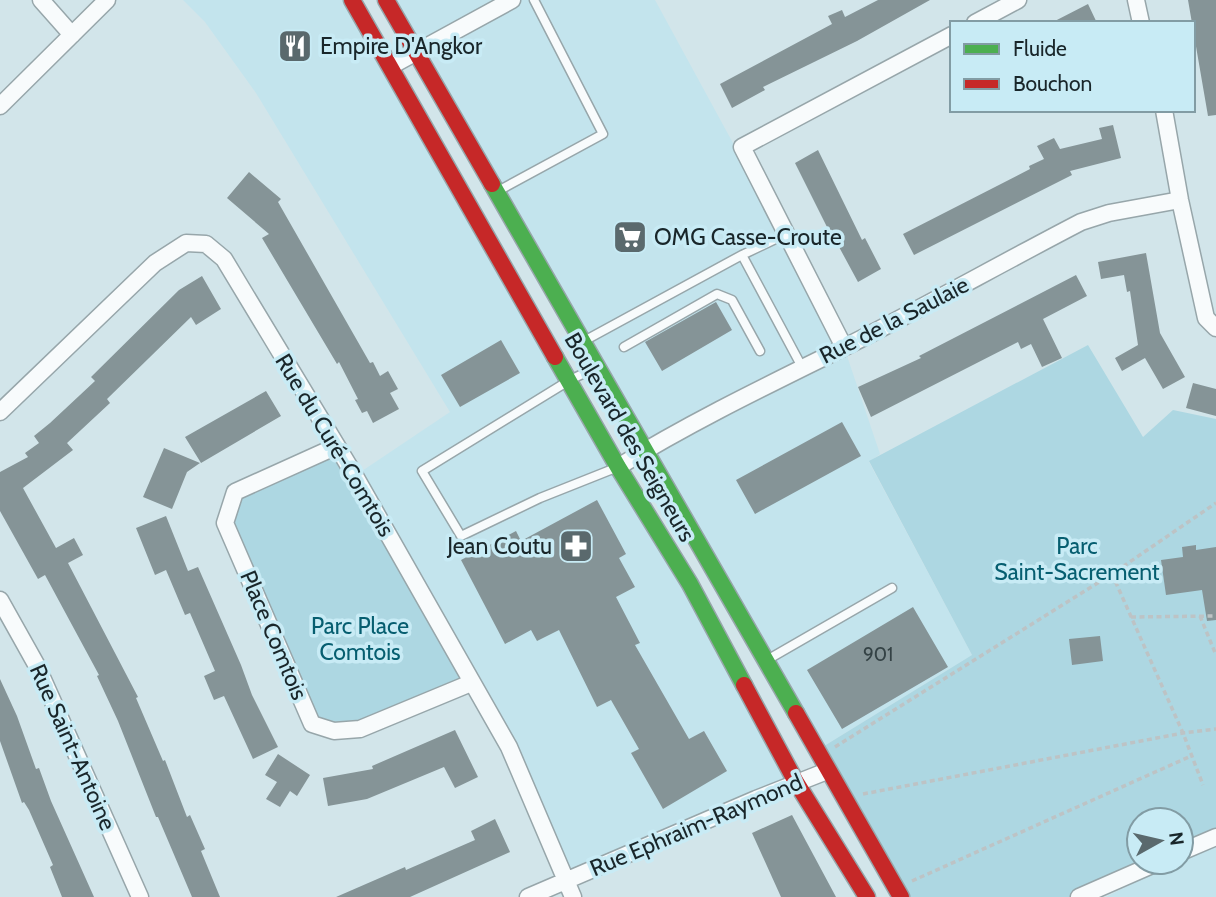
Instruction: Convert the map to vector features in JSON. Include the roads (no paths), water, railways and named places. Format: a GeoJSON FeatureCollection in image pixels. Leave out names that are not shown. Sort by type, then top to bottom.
{"type":"FeatureCollection","features":[{"type":"Feature","properties":{"kind":"main road","name":"Boulevard des Seigneurs"},"geometry":{"type":"LineString","coordinates":[[352,0],[618,467],[690,584],[796,782],[867,897]]}},
{"type":"Feature","properties":{"kind":"main road","name":"Boulevard des Seigneurs"},"geometry":{"type":"LineString","coordinates":[[386,0],[901,897]]}},
{"type":"Feature","properties":{"kind":"street"},"geometry":{"type":"LineString","coordinates":[[41,0],[72,35]]}},
{"type":"Feature","properties":{"kind":"street"},"geometry":{"type":"LineString","coordinates":[[0,106],[107,0]]}},
{"type":"Feature","properties":{"kind":"street"},"geometry":{"type":"LineString","coordinates":[[391,66],[512,0]]}},
{"type":"Feature","properties":{"kind":"street"},"geometry":{"type":"LineString","coordinates":[[979,21],[1018,0]]}},
{"type":"Feature","properties":{"kind":"street"},"geometry":{"type":"LineString","coordinates":[[1136,0],[1141,21]]}},
{"type":"Feature","properties":{"kind":"street"},"geometry":{"type":"LineString","coordinates":[[844,347],[742,147],[950,36]]}},
{"type":"Feature","properties":{"kind":"street"},"geometry":{"type":"LineString","coordinates":[[1164,112],[1180,200],[1206,318],[1216,328]]}},
{"type":"Feature","properties":{"kind":"street","name":"Rue de la Saulaie"},"geometry":{"type":"LineString","coordinates":[[618,467],[802,367],[1081,222],[1109,213],[1180,200]]}},
{"type":"Feature","properties":{"kind":"street","name":"Rue du Curé-Comtois"},"geometry":{"type":"LineString","coordinates":[[0,412],[155,263],[186,243],[206,244],[224,259],[355,476],[509,747],[573,897]]}},
{"type":"Feature","properties":{"kind":"street","name":"Place Comtois"},"geometry":{"type":"LineString","coordinates":[[337,446],[235,492],[225,523],[312,724],[334,731],[360,729],[471,683]]}},
{"type":"Feature","properties":{"kind":"street","name":"Rue Saint-Antoine"},"geometry":{"type":"LineString","coordinates":[[0,600],[37,666],[140,897]]}},
{"type":"Feature","properties":{"kind":"street","name":"Rue Ephraim-Raymond"},"geometry":{"type":"LineString","coordinates":[[528,897],[827,771]]}},
{"type":"Feature","properties":{"kind":"street"},"geometry":{"type":"LineString","coordinates":[[1195,846],[1216,837]]}},
{"type":"Feature","properties":{"kind":"street"},"geometry":{"type":"LineString","coordinates":[[1079,897],[1127,876]]}},
{"type":"Feature","properties":{"kind":"lane"},"geometry":{"type":"LineString","coordinates":[[495,193],[603,134],[534,0]]}},
{"type":"Feature","properties":{"kind":"lane"},"geometry":{"type":"LineString","coordinates":[[583,342],[742,255],[786,234]]}},
{"type":"Feature","properties":{"kind":"lane"},"geometry":{"type":"LineString","coordinates":[[742,255],[802,367]]}},
{"type":"Feature","properties":{"kind":"lane"},"geometry":{"type":"LineString","coordinates":[[624,347],[718,294],[732,300],[760,351]]}},
{"type":"Feature","properties":{"kind":"lane"},"geometry":{"type":"LineString","coordinates":[[598,367],[570,380],[422,471],[461,536],[540,498],[618,467]]}},
{"type":"Feature","properties":{"kind":"lane"},"geometry":{"type":"LineString","coordinates":[[764,662],[892,588]]}},
{"type":"Feature","properties":{"kind":"place","name":"Empire D'Angkor"},"geometry":{"type":"Point","coordinates":[295,46]}},
{"type":"Feature","properties":{"kind":"place","name":"OMG Casse-Croute"},"geometry":{"type":"Point","coordinates":[630,237]}},
{"type":"Feature","properties":{"kind":"place","name":"Jean Coutu"},"geometry":{"type":"Point","coordinates":[576,546]}},
{"type":"Feature","properties":{"kind":"park label","name":"Parc Saint-Sacrement"},"geometry":{"type":"Point","coordinates":[1077,559]}},
{"type":"Feature","properties":{"kind":"park label","name":"Parc Place Comtois"},"geometry":{"type":"Point","coordinates":[360,639]}}]}
